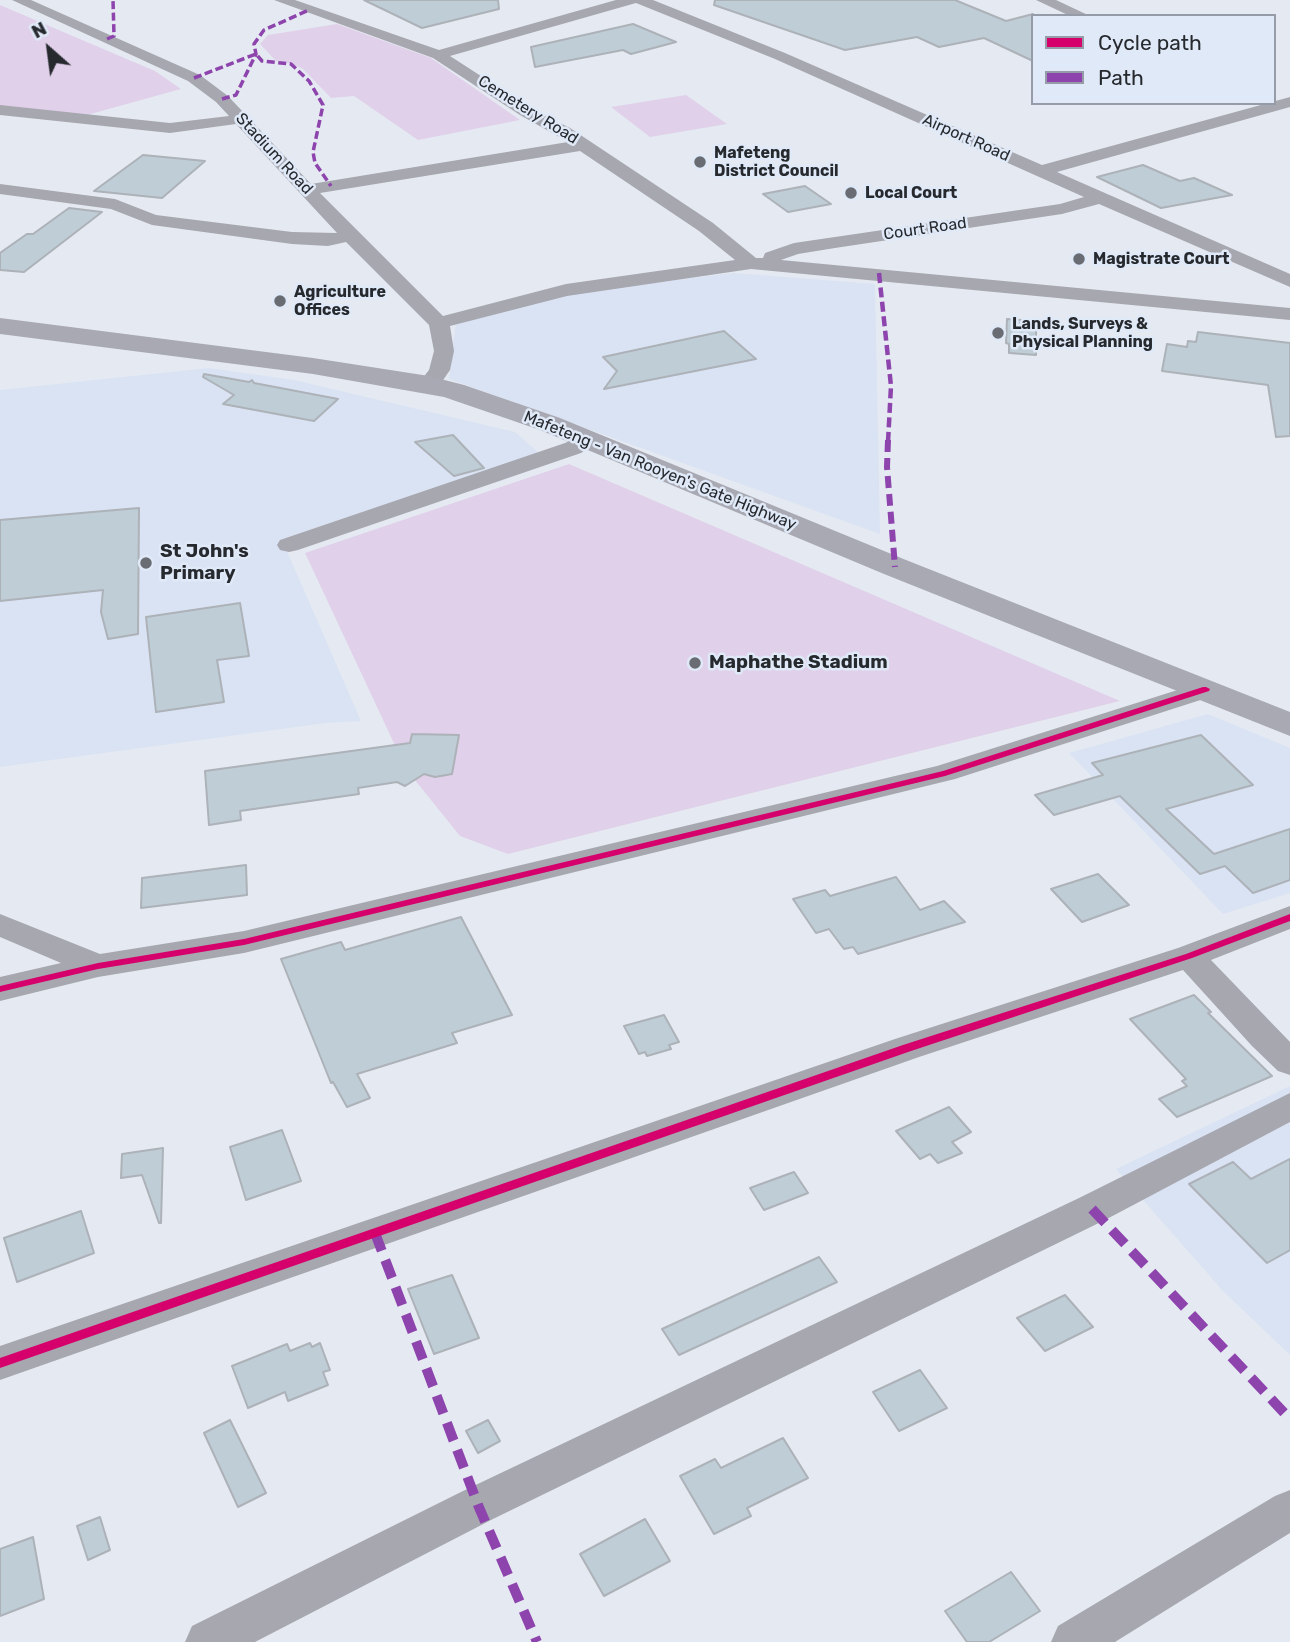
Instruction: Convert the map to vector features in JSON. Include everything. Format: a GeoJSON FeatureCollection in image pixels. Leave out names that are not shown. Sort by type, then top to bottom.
{"type":"FeatureCollection","features":[{"type":"Feature","properties":{"kind":"main road","name":"Mafeteng - Van Rooyen's Gate Highway"},"geometry":{"type":"LineString","coordinates":[[0,326],[248,357],[429,384],[502,407],[587,440],[1290,725]]}},
{"type":"Feature","properties":{"kind":"street","name":"Stadium Road"},"geometry":{"type":"LineString","coordinates":[[19,0],[194,78],[222,99],[350,236],[439,323]]}},
{"type":"Feature","properties":{"kind":"street","name":"Cemetery Road"},"geometry":{"type":"LineString","coordinates":[[281,0],[438,55],[583,145],[706,227],[751,263]]}},
{"type":"Feature","properties":{"kind":"street"},"geometry":{"type":"LineString","coordinates":[[438,55],[632,0]]}},
{"type":"Feature","properties":{"kind":"street","name":"Airport Road"},"geometry":{"type":"LineString","coordinates":[[640,0],[768,51],[1290,281]]}},
{"type":"Feature","properties":{"kind":"street"},"geometry":{"type":"LineString","coordinates":[[1043,0],[1078,14]]}},
{"type":"Feature","properties":{"kind":"street"},"geometry":{"type":"LineString","coordinates":[[1040,171],[1269,105]]}},
{"type":"Feature","properties":{"kind":"street"},"geometry":{"type":"LineString","coordinates":[[0,110],[170,128],[213,124],[240,118]]}},
{"type":"Feature","properties":{"kind":"street"},"geometry":{"type":"LineString","coordinates":[[308,190],[583,145]]}},
{"type":"Feature","properties":{"kind":"street"},"geometry":{"type":"LineString","coordinates":[[0,189],[115,204],[152,220],[292,238],[328,240],[350,236]]}},
{"type":"Feature","properties":{"kind":"street","name":"Court Road"},"geometry":{"type":"LineString","coordinates":[[751,263],[794,249],[1062,209],[1099,198]]}},
{"type":"Feature","properties":{"kind":"street"},"geometry":{"type":"LineString","coordinates":[[429,384],[439,370],[444,351],[439,323],[566,290],[751,263],[1290,314]]}},
{"type":"Feature","properties":{"kind":"street"},"geometry":{"type":"LineString","coordinates":[[289,545],[573,448],[587,440]]}},
{"type":"Feature","properties":{"kind":"street"},"geometry":{"type":"LineString","coordinates":[[0,989],[98,965],[244,942],[945,773],[1206,689]]}},
{"type":"Feature","properties":{"kind":"street"},"geometry":{"type":"LineString","coordinates":[[0,1363],[907,1048],[1189,956],[1290,917]]}},
{"type":"Feature","properties":{"kind":"street"},"geometry":{"type":"LineString","coordinates":[[0,925],[98,965]]}},
{"type":"Feature","properties":{"kind":"street"},"geometry":{"type":"LineString","coordinates":[[1189,956],[1290,1062]]}},
{"type":"Feature","properties":{"kind":"street"},"geometry":{"type":"LineString","coordinates":[[208,1642],[478,1505],[1092,1209],[1290,1107]]}},
{"type":"Feature","properties":{"kind":"street"},"geometry":{"type":"LineString","coordinates":[[1074,1642],[1290,1510]]}},
{"type":"Feature","properties":{"kind":"shaded area"},"geometry":{"type":"Polygon","coordinates":[[[0,5],[155,71],[181,89],[87,115],[0,106],[0,5]]]}},
{"type":"Feature","properties":{"kind":"shaded area"},"geometry":{"type":"Polygon","coordinates":[[[337,24],[431,58],[520,120],[418,140],[354,96],[331,98],[303,69],[276,61],[260,44],[268,35],[337,24]]]}},
{"type":"Feature","properties":{"kind":"shaded area"},"geometry":{"type":"Polygon","coordinates":[[[686,95],[727,124],[650,137],[611,107],[686,95]]]}},
{"type":"Feature","properties":{"kind":"shaded area"},"geometry":{"type":"Polygon","coordinates":[[[733,273],[875,284],[880,534],[449,379],[456,323],[577,292],[733,273]]]}},
{"type":"Feature","properties":{"kind":"shaded area","name":"St John's Primary"},"geometry":{"type":"Polygon","coordinates":[[[209,368],[294,380],[515,432],[539,453],[283,542],[361,721],[326,723],[0,767],[0,390],[209,368]]]}},
{"type":"Feature","properties":{"kind":"shaded area","name":"Maphathe Stadium"},"geometry":{"type":"Polygon","coordinates":[[[569,464],[1120,701],[508,854],[460,836],[406,769],[305,553],[569,464]]]}},
{"type":"Feature","properties":{"kind":"shaded area"},"geometry":{"type":"Polygon","coordinates":[[[1208,714],[1290,748],[1290,893],[1223,914],[1069,753],[1208,714]]]}},
{"type":"Feature","properties":{"kind":"shaded area"},"geometry":{"type":"Polygon","coordinates":[[[1290,1086],[1290,1355],[1223,1291],[1116,1169],[1290,1086]]]}},
{"type":"Feature","properties":{"kind":"building"},"geometry":{"type":"Polygon","coordinates":[[[364,0],[498,0],[499,9],[422,28],[364,0]]]}},
{"type":"Feature","properties":{"kind":"building"},"geometry":{"type":"Polygon","coordinates":[[[715,0],[955,0],[1006,21],[1031,15],[1031,60],[984,38],[939,47],[917,37],[845,50],[714,5],[715,0]]]}},
{"type":"Feature","properties":{"kind":"building"},"geometry":{"type":"Polygon","coordinates":[[[633,24],[676,42],[631,54],[623,50],[535,67],[531,47],[633,24]]]}},
{"type":"Feature","properties":{"kind":"building"},"geometry":{"type":"Polygon","coordinates":[[[143,155],[205,161],[162,198],[94,191],[143,155]]]}},
{"type":"Feature","properties":{"kind":"building"},"geometry":{"type":"Polygon","coordinates":[[[1143,165],[1180,181],[1194,178],[1232,195],[1161,208],[1097,177],[1143,165]]]}},
{"type":"Feature","properties":{"kind":"building"},"geometry":{"type":"Polygon","coordinates":[[[805,186],[831,204],[788,212],[763,194],[805,186]]]}},
{"type":"Feature","properties":{"kind":"building"},"geometry":{"type":"Polygon","coordinates":[[[69,208],[102,212],[24,272],[0,270],[0,253],[27,234],[33,234],[69,208]]]}},
{"type":"Feature","properties":{"kind":"building"},"geometry":{"type":"Polygon","coordinates":[[[1007,319],[1036,321],[1036,355],[1009,353],[1009,344],[1006,343],[1007,319]]]}},
{"type":"Feature","properties":{"kind":"building"},"geometry":{"type":"Polygon","coordinates":[[[724,331],[756,359],[604,389],[617,371],[603,357],[724,331]]]}},
{"type":"Feature","properties":{"kind":"building"},"geometry":{"type":"Polygon","coordinates":[[[1198,332],[1290,343],[1290,436],[1276,437],[1268,385],[1162,371],[1167,344],[1187,347],[1188,341],[1196,342],[1198,332]]]}},
{"type":"Feature","properties":{"kind":"building"},"geometry":{"type":"Polygon","coordinates":[[[204,374],[249,382],[252,380],[254,383],[338,399],[314,421],[223,404],[234,395],[203,377],[204,374]]]}},
{"type":"Feature","properties":{"kind":"building"},"geometry":{"type":"Polygon","coordinates":[[[453,435],[484,468],[454,476],[415,442],[453,435]]]}},
{"type":"Feature","properties":{"kind":"building"},"geometry":{"type":"Polygon","coordinates":[[[139,508],[138,634],[108,639],[101,612],[103,590],[0,601],[0,520],[139,508]]]}},
{"type":"Feature","properties":{"kind":"building"},"geometry":{"type":"Polygon","coordinates":[[[240,603],[249,656],[217,660],[224,702],[156,712],[146,617],[240,603]]]}},
{"type":"Feature","properties":{"kind":"building"},"geometry":{"type":"Polygon","coordinates":[[[412,734],[459,735],[452,774],[435,777],[424,774],[405,786],[397,782],[358,788],[359,794],[240,811],[241,820],[209,825],[205,771],[410,743],[412,734]]]}},
{"type":"Feature","properties":{"kind":"building"},"geometry":{"type":"Polygon","coordinates":[[[1201,735],[1253,785],[1166,809],[1214,854],[1290,829],[1290,880],[1253,893],[1225,866],[1200,874],[1120,796],[1054,815],[1035,795],[1103,775],[1092,763],[1201,735]]]}},
{"type":"Feature","properties":{"kind":"building"},"geometry":{"type":"Polygon","coordinates":[[[246,865],[247,895],[141,908],[142,878],[246,865]]]}},
{"type":"Feature","properties":{"kind":"building"},"geometry":{"type":"Polygon","coordinates":[[[1098,874],[1129,905],[1082,922],[1051,889],[1098,874]]]}},
{"type":"Feature","properties":{"kind":"building"},"geometry":{"type":"Polygon","coordinates":[[[896,877],[920,910],[944,901],[965,922],[858,954],[853,947],[844,949],[829,929],[816,933],[793,899],[825,890],[830,896],[896,877]]]}},
{"type":"Feature","properties":{"kind":"building"},"geometry":{"type":"Polygon","coordinates":[[[461,917],[512,1015],[452,1033],[457,1043],[357,1074],[370,1098],[347,1107],[333,1082],[331,1083],[281,959],[341,942],[345,950],[461,917]]]}},
{"type":"Feature","properties":{"kind":"building"},"geometry":{"type":"Polygon","coordinates":[[[1194,995],[1211,1012],[1208,1013],[1272,1076],[1177,1117],[1159,1099],[1187,1086],[1182,1081],[1186,1079],[1130,1019],[1194,995]]]}},
{"type":"Feature","properties":{"kind":"building"},"geometry":{"type":"Polygon","coordinates":[[[664,1015],[679,1042],[669,1045],[671,1049],[647,1056],[645,1052],[639,1054],[624,1026],[664,1015]]]}},
{"type":"Feature","properties":{"kind":"building"},"geometry":{"type":"Polygon","coordinates":[[[949,1107],[971,1132],[952,1142],[962,1153],[938,1163],[930,1154],[920,1159],[896,1131],[949,1107]]]}},
{"type":"Feature","properties":{"kind":"building"},"geometry":{"type":"Polygon","coordinates":[[[282,1130],[301,1181],[246,1200],[230,1147],[282,1130]]]}},
{"type":"Feature","properties":{"kind":"building"},"geometry":{"type":"Polygon","coordinates":[[[163,1148],[159,1223],[142,1175],[121,1178],[122,1154],[163,1148]]]}},
{"type":"Feature","properties":{"kind":"building"},"geometry":{"type":"Polygon","coordinates":[[[1290,1159],[1290,1250],[1267,1263],[1189,1184],[1233,1162],[1251,1179],[1290,1159]]]}},
{"type":"Feature","properties":{"kind":"building"},"geometry":{"type":"Polygon","coordinates":[[[794,1172],[808,1193],[764,1210],[750,1188],[794,1172]]]}},
{"type":"Feature","properties":{"kind":"building"},"geometry":{"type":"Polygon","coordinates":[[[81,1211],[94,1253],[17,1282],[4,1238],[81,1211]]]}},
{"type":"Feature","properties":{"kind":"building"},"geometry":{"type":"Polygon","coordinates":[[[819,1257],[837,1282],[679,1355],[662,1329],[819,1257]]]}},
{"type":"Feature","properties":{"kind":"building"},"geometry":{"type":"Polygon","coordinates":[[[452,1275],[479,1338],[434,1354],[408,1289],[452,1275]]]}},
{"type":"Feature","properties":{"kind":"building"},"geometry":{"type":"Polygon","coordinates":[[[1065,1295],[1093,1327],[1045,1351],[1017,1318],[1065,1295]]]}},
{"type":"Feature","properties":{"kind":"building"},"geometry":{"type":"Polygon","coordinates":[[[310,1343],[312,1347],[320,1343],[330,1370],[323,1372],[328,1385],[288,1401],[285,1392],[248,1408],[232,1366],[287,1344],[290,1351],[310,1343]]]}},
{"type":"Feature","properties":{"kind":"building"},"geometry":{"type":"Polygon","coordinates":[[[920,1370],[947,1408],[899,1431],[873,1392],[920,1370]]]}},
{"type":"Feature","properties":{"kind":"building"},"geometry":{"type":"Polygon","coordinates":[[[230,1420],[266,1493],[238,1507],[204,1433],[230,1420]]]}},
{"type":"Feature","properties":{"kind":"building"},"geometry":{"type":"Polygon","coordinates":[[[488,1420],[500,1441],[478,1453],[466,1431],[488,1420]]]}},
{"type":"Feature","properties":{"kind":"building"},"geometry":{"type":"Polygon","coordinates":[[[783,1438],[808,1478],[747,1508],[751,1516],[714,1534],[680,1476],[715,1459],[721,1468],[783,1438]]]}},
{"type":"Feature","properties":{"kind":"building"},"geometry":{"type":"Polygon","coordinates":[[[100,1517],[110,1550],[88,1560],[77,1526],[100,1517]]]}},
{"type":"Feature","properties":{"kind":"building"},"geometry":{"type":"Polygon","coordinates":[[[645,1519],[670,1561],[604,1596],[580,1554],[645,1519]]]}},
{"type":"Feature","properties":{"kind":"building"},"geometry":{"type":"Polygon","coordinates":[[[33,1537],[44,1599],[0,1616],[0,1549],[33,1537]]]}},
{"type":"Feature","properties":{"kind":"building"},"geometry":{"type":"Polygon","coordinates":[[[1011,1572],[1040,1611],[989,1642],[967,1642],[945,1611],[1011,1572]]]}},
{"type":"Feature","properties":{"kind":"marked path"},"geometry":{"type":"LineString","coordinates":[[107,39],[114,36],[113,0]]}},
{"type":"Feature","properties":{"kind":"marked path"},"geometry":{"type":"LineString","coordinates":[[222,99],[236,95],[256,54],[254,44],[264,30],[309,10]]}},
{"type":"Feature","properties":{"kind":"marked path"},"geometry":{"type":"LineString","coordinates":[[194,78],[256,54],[262,61],[291,64],[309,81],[323,105],[313,152],[315,163],[331,186]]}},
{"type":"Feature","properties":{"kind":"marked path"},"geometry":{"type":"LineString","coordinates":[[879,273],[891,386],[887,467],[895,567]]}},
{"type":"Feature","properties":{"kind":"marked path"},"geometry":{"type":"LineString","coordinates":[[1092,1209],[1290,1419]]}},
{"type":"Feature","properties":{"kind":"marked path"},"geometry":{"type":"LineString","coordinates":[[375,1233],[478,1505],[537,1642]]}},
{"type":"Feature","properties":{"kind":"cycle path"},"geometry":{"type":"LineString","coordinates":[[0,989],[98,966],[244,942],[945,773],[1206,689]]}},
{"type":"Feature","properties":{"kind":"cycle path"},"geometry":{"type":"LineString","coordinates":[[0,1363],[907,1048],[1189,956],[1290,917]]}},
{"type":"Feature","properties":{"kind":"place","name":"Mafeteng District Council"},"geometry":{"type":"Point","coordinates":[700,162]}},
{"type":"Feature","properties":{"kind":"place","name":"Local Court"},"geometry":{"type":"Point","coordinates":[851,193]}},
{"type":"Feature","properties":{"kind":"place","name":"Magistrate Court"},"geometry":{"type":"Point","coordinates":[1079,259]}},
{"type":"Feature","properties":{"kind":"place","name":"Agriculture Offices"},"geometry":{"type":"Point","coordinates":[280,301]}},
{"type":"Feature","properties":{"kind":"place","name":"Lands, Surveys & Physical Planning"},"geometry":{"type":"Point","coordinates":[998,333]}},
{"type":"Feature","properties":{"kind":"place","name":"St John's Primary"},"geometry":{"type":"Point","coordinates":[146,563]}},
{"type":"Feature","properties":{"kind":"place","name":"Maphathe Stadium"},"geometry":{"type":"Point","coordinates":[695,663]}}]}
